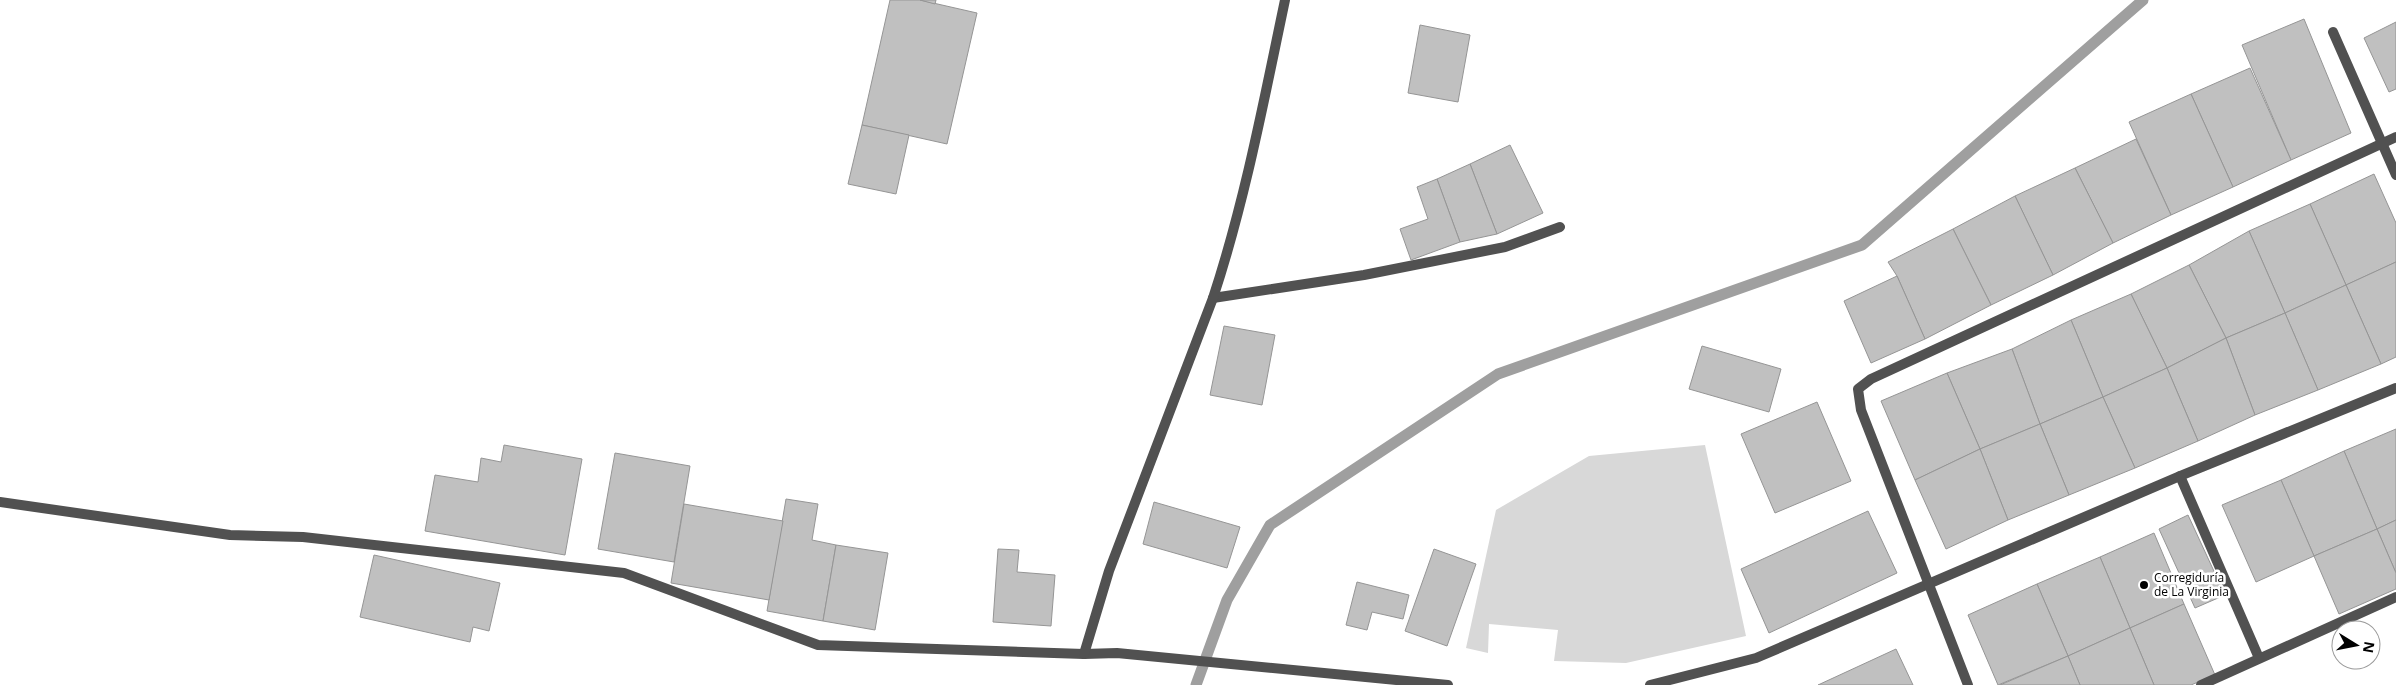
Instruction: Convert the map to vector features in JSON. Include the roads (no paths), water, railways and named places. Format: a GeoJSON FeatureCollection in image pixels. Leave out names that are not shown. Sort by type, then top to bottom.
{"type":"FeatureCollection","features":[{"type":"Feature","properties":{"kind":"street"},"geometry":{"type":"LineString","coordinates":[[1084,654],[1109,571],[1213,298],[1228,252],[1250,166],[1285,0]]}},
{"type":"Feature","properties":{"kind":"street"},"geometry":{"type":"LineString","coordinates":[[2333,32],[2396,175]]}},
{"type":"Feature","properties":{"kind":"street"},"geometry":{"type":"LineString","coordinates":[[1968,685],[1861,410],[1858,389],[1871,379],[2396,137]]}},
{"type":"Feature","properties":{"kind":"street"},"geometry":{"type":"LineString","coordinates":[[1213,298],[1364,275],[1506,247],[1560,227]]}},
{"type":"Feature","properties":{"kind":"street"},"geometry":{"type":"LineString","coordinates":[[1650,685],[1756,658],[1928,586],[2180,476],[2396,388]]}},
{"type":"Feature","properties":{"kind":"street"},"geometry":{"type":"LineString","coordinates":[[2180,476],[2259,658]]}},
{"type":"Feature","properties":{"kind":"street"},"geometry":{"type":"LineString","coordinates":[[0,502],[230,535],[303,537],[624,573],[818,645],[1084,654],[1117,653],[1448,685]]}},
{"type":"Feature","properties":{"kind":"street"},"geometry":{"type":"LineString","coordinates":[[2201,685],[2396,597]]}},
{"type":"Feature","properties":{"kind":"waterway"},"geometry":{"type":"LineString","coordinates":[[1196,685],[1227,600],[1270,525],[1498,374],[1862,245],[2143,0]]}},
{"type":"Feature","properties":{"kind":"place","name":"Corregiduría de La Virginia"},"geometry":{"type":"Point","coordinates":[2144,585]}}]}
